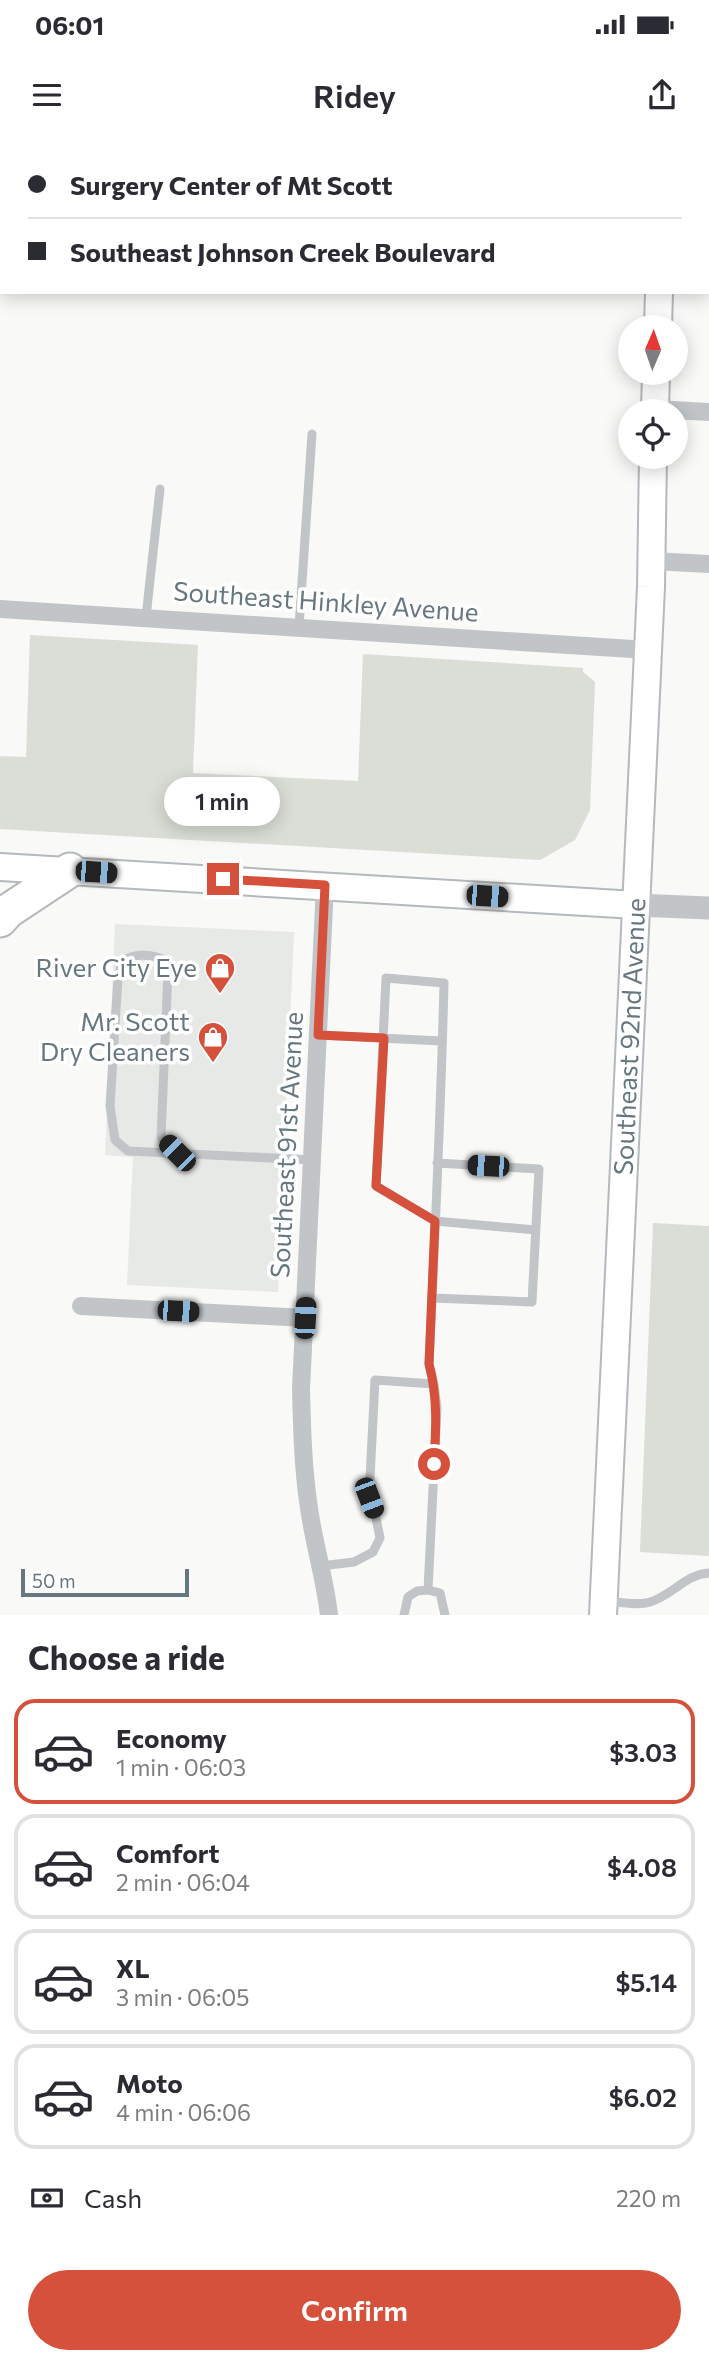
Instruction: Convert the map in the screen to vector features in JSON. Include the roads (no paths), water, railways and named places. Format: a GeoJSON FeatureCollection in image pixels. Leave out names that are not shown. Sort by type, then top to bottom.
{"type":"FeatureCollection","features":[{"type":"Feature","properties":{"kind":"highway"},"geometry":{"type":"LineString","coordinates":[[0,919],[70,870]]}},
{"type":"Feature","properties":{"kind":"main road"},"geometry":{"type":"LineString","coordinates":[[658,315],[659,294]]}},
{"type":"Feature","properties":{"kind":"main road","name":"Southeast 92nd Avenue"},"geometry":{"type":"LineString","coordinates":[[603,1608],[652,561],[653,469]]}},
{"type":"Feature","properties":{"kind":"main road"},"geometry":{"type":"LineString","coordinates":[[0,867],[636,905]]}},
{"type":"Feature","properties":{"kind":"street"},"geometry":{"type":"LineString","coordinates":[[688,411],[709,412]]}},
{"type":"Feature","properties":{"kind":"street"},"geometry":{"type":"LineString","coordinates":[[652,561],[709,564]]}},
{"type":"Feature","properties":{"kind":"street","name":"Southeast Hinkley Avenue"},"geometry":{"type":"LineString","coordinates":[[0,609],[648,650]]}},
{"type":"Feature","properties":{"kind":"street","name":"Southeast 91st Avenue"},"geometry":{"type":"LineString","coordinates":[[325,885],[301,1389],[302,1455],[309,1510],[329,1615]]}},
{"type":"Feature","properties":{"kind":"street"},"geometry":{"type":"LineString","coordinates":[[636,905],[709,908]]}},
{"type":"Feature","properties":{"kind":"street"},"geometry":{"type":"LineString","coordinates":[[81,1306],[305,1318]]}},
{"type":"Feature","properties":{"kind":"lane"},"geometry":{"type":"LineString","coordinates":[[299,626],[312,433]]}},
{"type":"Feature","properties":{"kind":"lane"},"geometry":{"type":"LineString","coordinates":[[146,617],[160,489]]}},
{"type":"Feature","properties":{"kind":"lane"},"geometry":{"type":"LineString","coordinates":[[177,1153],[160,1137],[168,971],[162,959],[156,956],[129,956],[122,962],[118,978],[110,1106],[115,1140],[128,1151],[313,1160]]}},
{"type":"Feature","properties":{"kind":"lane"},"geometry":{"type":"LineString","coordinates":[[428,1590],[437,1408],[429,1364],[432,1298],[435,1221],[437,1163],[442,1041],[444,983],[386,978],[376,1186],[435,1221],[536,1230]]}},
{"type":"Feature","properties":{"kind":"lane"},"geometry":{"type":"LineString","coordinates":[[318,1035],[442,1041]]}},
{"type":"Feature","properties":{"kind":"lane"},"geometry":{"type":"LineString","coordinates":[[432,1298],[532,1302],[539,1168],[437,1163]]}},
{"type":"Feature","properties":{"kind":"lane"},"geometry":{"type":"LineString","coordinates":[[321,1566],[354,1562],[373,1552],[380,1538],[369,1498],[375,1380],[434,1384]]}},
{"type":"Feature","properties":{"kind":"lane"},"geometry":{"type":"LineString","coordinates":[[603,1608],[649,1603],[674,1591],[695,1573],[709,1573]]}},
{"type":"Feature","properties":{"kind":"lane"},"geometry":{"type":"LineString","coordinates":[[404,1615],[408,1597],[417,1591],[428,1590],[440,1593],[445,1615]]}},
{"type":"Feature","properties":{"kind":"place","name":"River City Eye"},"geometry":{"type":"Point","coordinates":[220,995]}},
{"type":"Feature","properties":{"kind":"place","name":"Mr. Scott Dry Cleaners"},"geometry":{"type":"Point","coordinates":[213,1064]}}]}
